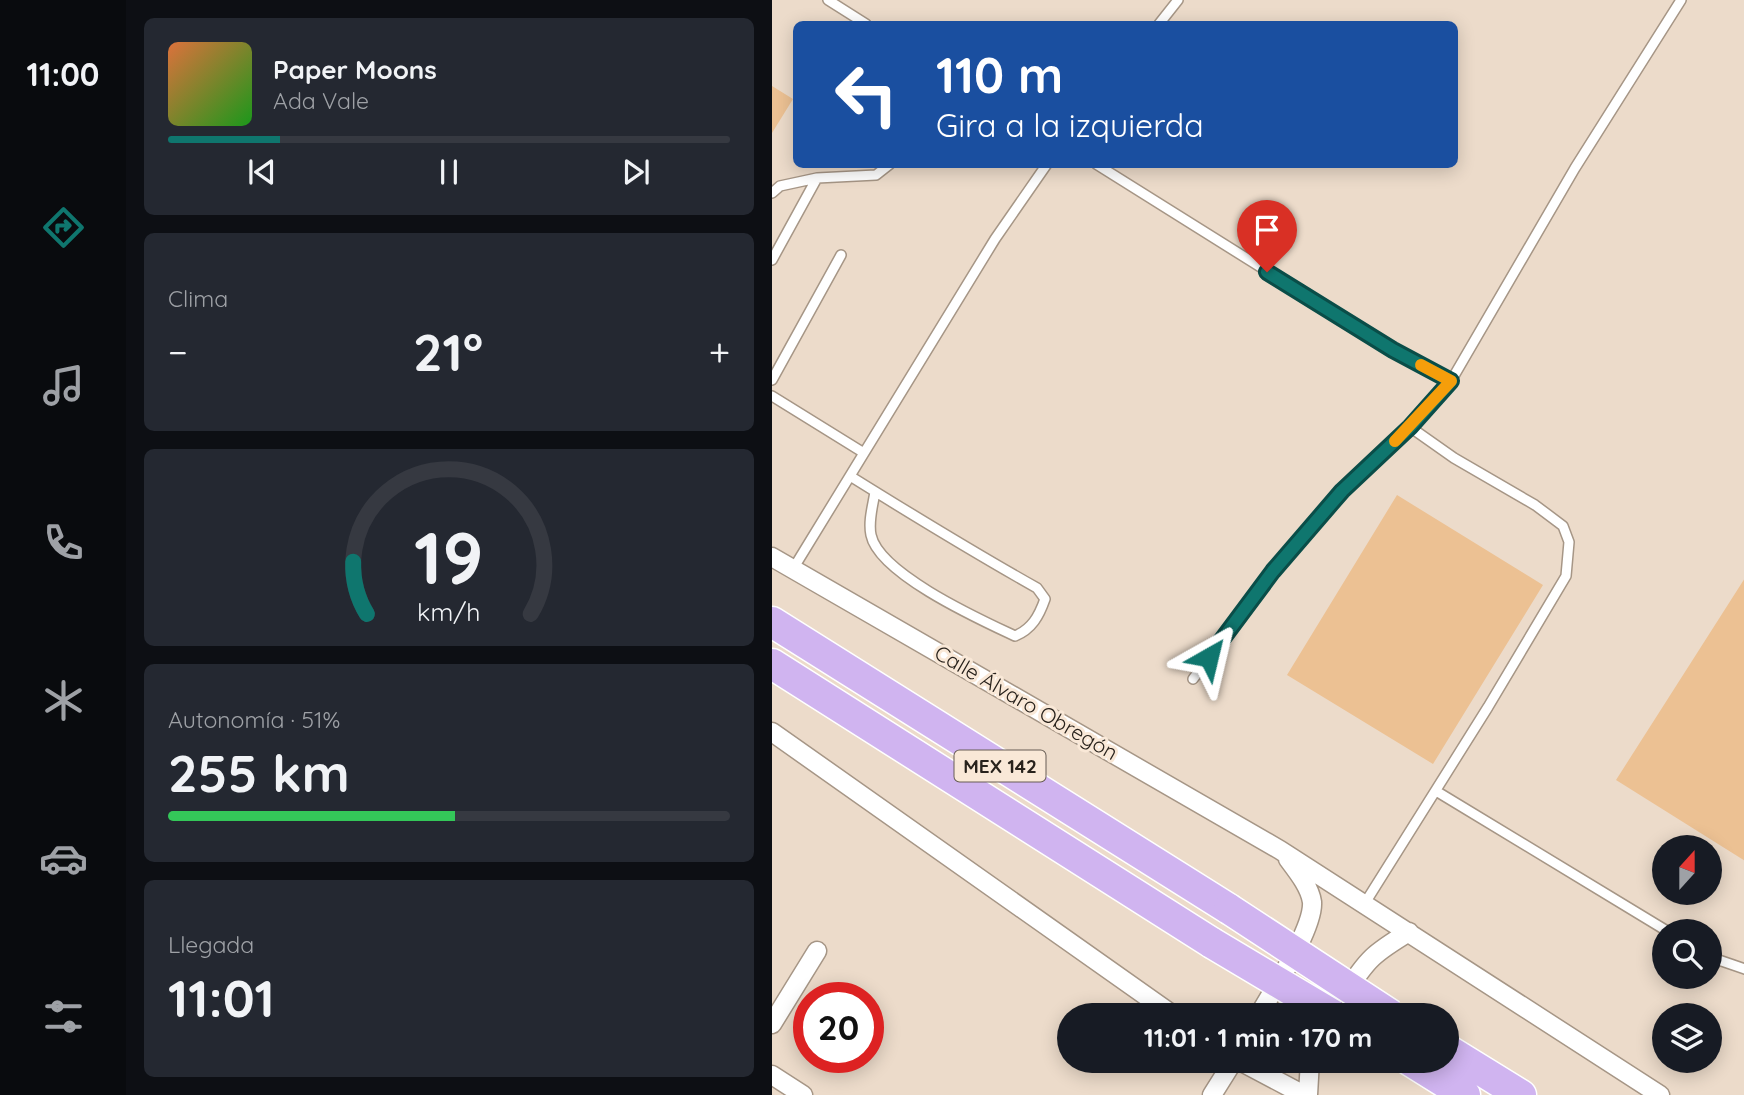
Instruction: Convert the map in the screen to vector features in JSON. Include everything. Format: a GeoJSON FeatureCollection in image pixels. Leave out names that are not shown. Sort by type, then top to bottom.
{"type":"FeatureCollection","features":[{"type":"Feature","properties":{"kind":"highway","name":"MEX 142"},"geometry":{"type":"LineString","coordinates":[[772,622],[1229,909],[1373,1003]]}},
{"type":"Feature","properties":{"kind":"highway","name":"MEX 142"},"geometry":{"type":"LineString","coordinates":[[772,664],[1212,943],[1313,1003]]}},
{"type":"Feature","properties":{"kind":"highway"},"geometry":{"type":"LineString","coordinates":[[1459,1057],[1521,1095]]}},
{"type":"Feature","properties":{"kind":"highway"},"geometry":{"type":"LineString","coordinates":[[1429,1073],[1465,1095]]}},
{"type":"Feature","properties":{"kind":"street","name":"Calle Álvaro Obregón"},"geometry":{"type":"LineString","coordinates":[[772,557],[1280,850],[1660,1095]]}},
{"type":"Feature","properties":{"kind":"street"},"geometry":{"type":"LineString","coordinates":[[772,732],[1156,1003]]}},
{"type":"Feature","properties":{"kind":"street"},"geometry":{"type":"LineString","coordinates":[[1266,1003],[1308,925],[1312,901],[1299,874],[1280,850]]}},
{"type":"Feature","properties":{"kind":"street"},"geometry":{"type":"LineString","coordinates":[[1340,1003],[1364,965],[1380,949],[1409,932]]}},
{"type":"Feature","properties":{"kind":"street"},"geometry":{"type":"LineString","coordinates":[[772,1024],[817,951]]}},
{"type":"Feature","properties":{"kind":"street"},"geometry":{"type":"LineString","coordinates":[[1212,1095],[1227,1073]]}},
{"type":"Feature","properties":{"kind":"street"},"geometry":{"type":"LineString","coordinates":[[1262,1073],[1306,1095],[1309,1073]]}},
{"type":"Feature","properties":{"kind":"street"},"geometry":{"type":"LineString","coordinates":[[772,1075],[804,1095]]}},
{"type":"Feature","properties":{"kind":"lane"},"geometry":{"type":"LineString","coordinates":[[828,0],[861,21]]}},
{"type":"Feature","properties":{"kind":"lane"},"geometry":{"type":"LineString","coordinates":[[1161,21],[1178,0]]}},
{"type":"Feature","properties":{"kind":"lane"},"geometry":{"type":"LineString","coordinates":[[1193,679],[1282,561],[1342,491],[1410,427],[1451,381],[1575,167],[1681,0]]}},
{"type":"Feature","properties":{"kind":"lane"},"geometry":{"type":"LineString","coordinates":[[772,192],[780,186],[817,178],[876,176],[885,168]]}},
{"type":"Feature","properties":{"kind":"lane"},"geometry":{"type":"LineString","coordinates":[[793,569],[995,239],[1044,168]]}},
{"type":"Feature","properties":{"kind":"lane"},"geometry":{"type":"LineString","coordinates":[[1102,168],[1393,350],[1451,381]]}},
{"type":"Feature","properties":{"kind":"lane"},"geometry":{"type":"LineString","coordinates":[[772,260],[817,178]]}},
{"type":"Feature","properties":{"kind":"lane"},"geometry":{"type":"LineString","coordinates":[[772,380],[841,255]]}},
{"type":"Feature","properties":{"kind":"lane"},"geometry":{"type":"LineString","coordinates":[[772,396],[864,453]]}},
{"type":"Feature","properties":{"kind":"lane"},"geometry":{"type":"LineString","coordinates":[[1365,903],[1488,707],[1566,576],[1569,542],[1563,526],[1535,505],[1454,458],[1410,427]]}},
{"type":"Feature","properties":{"kind":"lane"},"geometry":{"type":"LineString","coordinates":[[850,476],[1037,588],[1045,598],[1042,609],[1027,631],[1015,636],[958,610],[886,561],[871,536],[875,492]]}},
{"type":"Feature","properties":{"kind":"lane"},"geometry":{"type":"LineString","coordinates":[[1436,790],[1652,922]]}},
{"type":"Feature","properties":{"kind":"lane"},"geometry":{"type":"LineString","coordinates":[[1722,961],[1744,969]]}},
{"type":"Feature","properties":{"kind":"building"},"geometry":{"type":"Polygon","coordinates":[[[772,86],[793,99],[772,133],[772,86]]]}},
{"type":"Feature","properties":{"kind":"building"},"geometry":{"type":"Polygon","coordinates":[[[1397,495],[1543,585],[1433,764],[1287,675],[1397,495]]]}},
{"type":"Feature","properties":{"kind":"building"},"geometry":{"type":"Polygon","coordinates":[[[1745,578],[1745,861],[1722,847],[1722,835],[1704,835],[1616,780],[1745,578]]]}},
{"type":"Feature","properties":{"kind":"slow traffic"},"geometry":{"type":"LineString","coordinates":[[1395,441],[1451,381],[1421,365]]}},
{"type":"Feature","properties":{"kind":"route"},"geometry":{"type":"LineString","coordinates":[[1209,657],[1273,571],[1342,491],[1410,427],[1451,381],[1393,350],[1267,272]]}}]}
